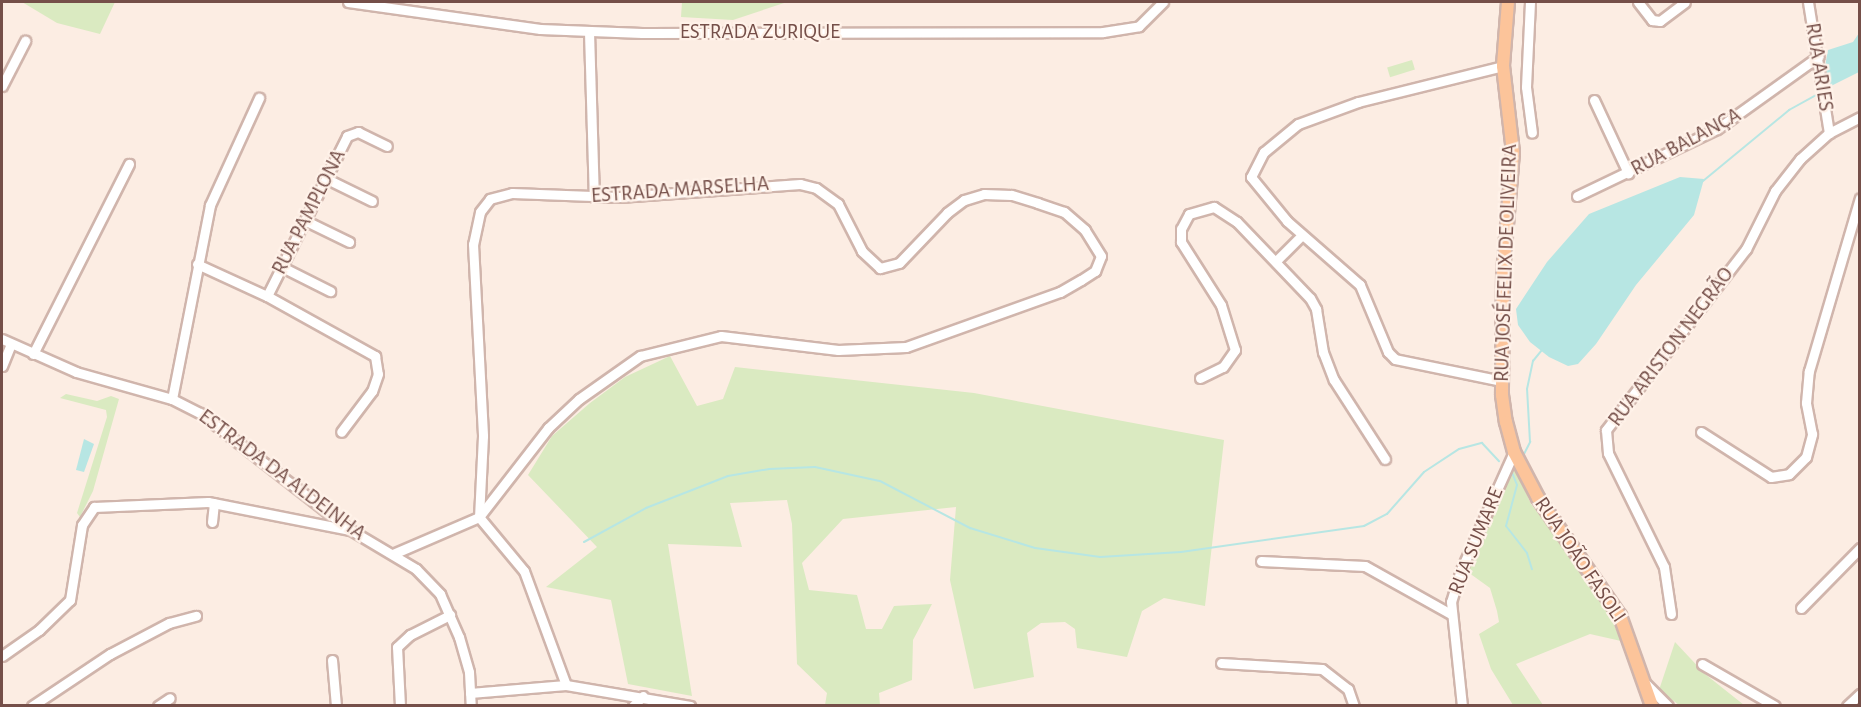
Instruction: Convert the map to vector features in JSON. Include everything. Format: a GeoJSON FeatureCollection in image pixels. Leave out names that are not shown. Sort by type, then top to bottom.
{"type":"FeatureCollection","features":[{"type":"Feature","properties":{"kind":"main road","name":"RUA JOSÉ FELIX DE OLIVEIRA"},"geometry":{"type":"LineString","coordinates":[[1508,2],[1503,66],[1513,152],[1503,274],[1502,381],[1514,452]]}},
{"type":"Feature","properties":{"kind":"main road","name":"RUA JOÃO FASOLI"},"geometry":{"type":"LineString","coordinates":[[1514,452],[1546,511],[1610,597],[1630,637],[1652,705]]}},
{"type":"Feature","properties":{"kind":"street","name":"ESTRADA ZURIQUE"},"geometry":{"type":"LineString","coordinates":[[348,2],[540,29],[589,32],[1103,32],[1139,26],[1163,2]]}},
{"type":"Feature","properties":{"kind":"street"},"geometry":{"type":"LineString","coordinates":[[1530,2],[1526,87],[1532,133]]}},
{"type":"Feature","properties":{"kind":"street"},"geometry":{"type":"LineString","coordinates":[[1638,2],[1652,20],[1660,21],[1685,2]]}},
{"type":"Feature","properties":{"kind":"street","name":"RUA ARIES"},"geometry":{"type":"LineString","coordinates":[[1808,2],[1819,56],[1829,132]]}},
{"type":"Feature","properties":{"kind":"street"},"geometry":{"type":"LineString","coordinates":[[589,32],[594,197]]}},
{"type":"Feature","properties":{"kind":"street"},"geometry":{"type":"LineString","coordinates":[[2,86],[25,41]]}},
{"type":"Feature","properties":{"kind":"street","name":"RUA BALANÇA"},"geometry":{"type":"LineString","coordinates":[[1576,196],[1717,129],[1819,56]]}},
{"type":"Feature","properties":{"kind":"street"},"geometry":{"type":"LineString","coordinates":[[1502,381],[1395,359],[1388,352],[1360,285],[1346,269],[1302,235],[1251,177],[1264,152],[1298,124],[1333,110],[1503,66]]}},
{"type":"Feature","properties":{"kind":"street"},"geometry":{"type":"LineString","coordinates":[[172,399],[210,205],[259,98]]}},
{"type":"Feature","properties":{"kind":"street"},"geometry":{"type":"LineString","coordinates":[[1594,100],[1628,173]]}},
{"type":"Feature","properties":{"kind":"street","name":"RUA ARISTON NEGRÃO"},"geometry":{"type":"LineString","coordinates":[[1671,614],[1664,567],[1608,453],[1606,429],[1746,249],[1775,191],[1800,159],[1829,132],[1860,117]]}},
{"type":"Feature","properties":{"kind":"street","name":"RUA PAMPLONA"},"geometry":{"type":"LineString","coordinates":[[267,296],[350,133],[357,132],[387,146]]}},
{"type":"Feature","properties":{"kind":"street"},"geometry":{"type":"LineString","coordinates":[[33,354],[129,164]]}},
{"type":"Feature","properties":{"kind":"street"},"geometry":{"type":"LineString","coordinates":[[327,179],[372,201]]}},
{"type":"Feature","properties":{"kind":"street","name":"ESTRADA MARSELHA"},"geometry":{"type":"LineString","coordinates":[[800,184],[816,188],[838,204],[862,251],[880,267],[908,256],[931,227],[964,200],[984,194],[1011,195],[1064,212],[1085,230],[1101,255],[1095,271],[1060,292],[969,322],[931,339],[897,348],[838,350],[721,336],[640,356],[579,399],[548,428],[479,517],[483,436],[473,244],[476,222],[483,206],[498,195],[594,197],[800,184]]}},
{"type":"Feature","properties":{"kind":"street"},"geometry":{"type":"LineString","coordinates":[[1701,432],[1771,477],[1789,474],[1806,457],[1812,434],[1806,403],[1809,372],[1860,198]]}},
{"type":"Feature","properties":{"kind":"street"},"geometry":{"type":"LineString","coordinates":[[1200,378],[1231,359],[1234,336],[1221,305],[1185,254],[1180,234],[1183,222],[1199,209],[1222,210],[1277,260],[1316,309],[1323,352],[1334,380],[1385,459]]}},
{"type":"Feature","properties":{"kind":"street"},"geometry":{"type":"LineString","coordinates":[[306,221],[349,242]]}},
{"type":"Feature","properties":{"kind":"street"},"geometry":{"type":"LineString","coordinates":[[1277,260],[1302,235]]}},
{"type":"Feature","properties":{"kind":"street"},"geometry":{"type":"LineString","coordinates":[[197,264],[267,296],[375,356],[378,374],[372,391],[341,432]]}},
{"type":"Feature","properties":{"kind":"street"},"geometry":{"type":"LineString","coordinates":[[282,267],[330,291]]}},
{"type":"Feature","properties":{"kind":"street","name":"ESTRADA DA ALDEINHA"},"geometry":{"type":"LineString","coordinates":[[2,339],[76,372],[172,399],[212,420],[352,530],[393,554],[427,580],[450,615],[469,672],[471,705]]}},
{"type":"Feature","properties":{"kind":"street"},"geometry":{"type":"LineString","coordinates":[[2,366],[11,344]]}},
{"type":"Feature","properties":{"kind":"street","name":"RUA SUMARE"},"geometry":{"type":"LineString","coordinates":[[1462,705],[1450,614],[1460,572],[1514,452]]}},
{"type":"Feature","properties":{"kind":"street"},"geometry":{"type":"LineString","coordinates":[[2,656],[68,604],[83,519],[94,507],[183,500],[214,502],[352,530]]}},
{"type":"Feature","properties":{"kind":"street"},"geometry":{"type":"LineString","coordinates":[[212,522],[214,502]]}},
{"type":"Feature","properties":{"kind":"street"},"geometry":{"type":"LineString","coordinates":[[393,554],[479,517],[524,571],[566,685]]}},
{"type":"Feature","properties":{"kind":"street"},"geometry":{"type":"LineString","coordinates":[[1800,608],[1858,554]]}},
{"type":"Feature","properties":{"kind":"street"},"geometry":{"type":"LineString","coordinates":[[1261,561],[1365,566],[1450,614]]}},
{"type":"Feature","properties":{"kind":"street"},"geometry":{"type":"LineString","coordinates":[[400,705],[397,647],[410,635],[450,615]]}},
{"type":"Feature","properties":{"kind":"street"},"geometry":{"type":"LineString","coordinates":[[32,705],[110,654],[169,623],[196,616]]}},
{"type":"Feature","properties":{"kind":"street"},"geometry":{"type":"LineString","coordinates":[[332,660],[336,705]]}},
{"type":"Feature","properties":{"kind":"street"},"geometry":{"type":"LineString","coordinates":[[1221,663],[1323,669],[1348,689],[1354,705]]}},
{"type":"Feature","properties":{"kind":"street"},"geometry":{"type":"LineString","coordinates":[[1702,664],[1774,705]]}},
{"type":"Feature","properties":{"kind":"street"},"geometry":{"type":"LineString","coordinates":[[1645,683],[1668,705]]}},
{"type":"Feature","properties":{"kind":"street"},"geometry":{"type":"LineString","coordinates":[[470,693],[566,685],[690,705]]}},
{"type":"Feature","properties":{"kind":"street"},"geometry":{"type":"LineString","coordinates":[[1847,705],[1860,694]]}},
{"type":"Feature","properties":{"kind":"street"},"geometry":{"type":"LineString","coordinates":[[633,705],[643,696]]}},
{"type":"Feature","properties":{"kind":"street"},"geometry":{"type":"LineString","coordinates":[[158,705],[170,698]]}},
{"type":"Feature","properties":{"kind":"green space"},"geometry":{"type":"Polygon","coordinates":[[[22,2],[115,2],[100,34],[57,23],[22,2]]]}},
{"type":"Feature","properties":{"kind":"green space"},"geometry":{"type":"Polygon","coordinates":[[[682,2],[787,2],[733,20],[681,17],[682,2]]]}},
{"type":"Feature","properties":{"kind":"green space"},"geometry":{"type":"Polygon","coordinates":[[[1412,60],[1415,70],[1390,77],[1387,68],[1412,60]]]}},
{"type":"Feature","properties":{"kind":"green space"},"geometry":{"type":"Polygon","coordinates":[[[670,356],[697,406],[723,399],[735,367],[974,393],[1224,440],[1205,606],[1164,598],[1142,611],[1127,657],[1077,648],[1075,629],[1065,622],[1041,623],[1027,633],[1034,677],[974,689],[950,580],[956,507],[843,519],[802,563],[809,590],[857,595],[866,629],[882,629],[894,606],[932,604],[913,640],[912,680],[879,693],[880,705],[825,705],[827,693],[797,664],[792,524],[787,500],[730,503],[742,547],[668,544],[692,696],[628,684],[611,600],[546,587],[597,547],[528,475],[552,436],[590,403],[625,377],[670,356]]]}},
{"type":"Feature","properties":{"kind":"green space"},"geometry":{"type":"Polygon","coordinates":[[[66,394],[97,401],[111,396],[119,399],[93,491],[80,517],[77,513],[107,417],[106,410],[60,398],[66,394]]]}},
{"type":"Feature","properties":{"kind":"green space"},"geometry":{"type":"Polygon","coordinates":[[[1513,463],[1531,504],[1601,594],[1621,641],[1590,634],[1516,664],[1543,705],[1513,705],[1491,669],[1479,634],[1499,622],[1497,611],[1490,588],[1465,570],[1491,521],[1513,463]]]}},
{"type":"Feature","properties":{"kind":"green space"},"geometry":{"type":"Polygon","coordinates":[[[1675,642],[1705,674],[1744,705],[1679,705],[1659,690],[1675,642]]]}},
{"type":"Feature","properties":{"kind":"water"},"geometry":{"type":"Polygon","coordinates":[[[1859,33],[1859,72],[1831,86],[1824,72],[1828,50],[1853,42],[1859,33]]]}},
{"type":"Feature","properties":{"kind":"water"},"geometry":{"type":"Polygon","coordinates":[[[1680,177],[1704,179],[1694,215],[1636,285],[1596,344],[1578,364],[1568,366],[1549,357],[1530,342],[1518,325],[1516,309],[1547,262],[1589,214],[1680,177]]]}},
{"type":"Feature","properties":{"kind":"water"},"geometry":{"type":"Polygon","coordinates":[[[84,439],[94,444],[84,472],[76,470],[84,439]]]}},
{"type":"Feature","properties":{"kind":"waterway"},"geometry":{"type":"LineString","coordinates":[[1703,181],[1789,110],[1820,93]]}},
{"type":"Feature","properties":{"kind":"waterway"},"geometry":{"type":"LineString","coordinates":[[1523,456],[1530,442],[1527,389],[1533,361],[1542,350]]}},
{"type":"Feature","properties":{"kind":"waterway"},"geometry":{"type":"LineString","coordinates":[[584,542],[646,508],[728,476],[769,469],[815,467],[880,481],[970,528],[1035,548],[1100,557],[1181,552],[1364,526],[1387,514],[1424,472],[1459,449],[1482,443],[1499,461]]}},
{"type":"Feature","properties":{"kind":"waterway"},"geometry":{"type":"LineString","coordinates":[[1511,470],[1517,485],[1506,526],[1527,553],[1532,569]]}}]}
